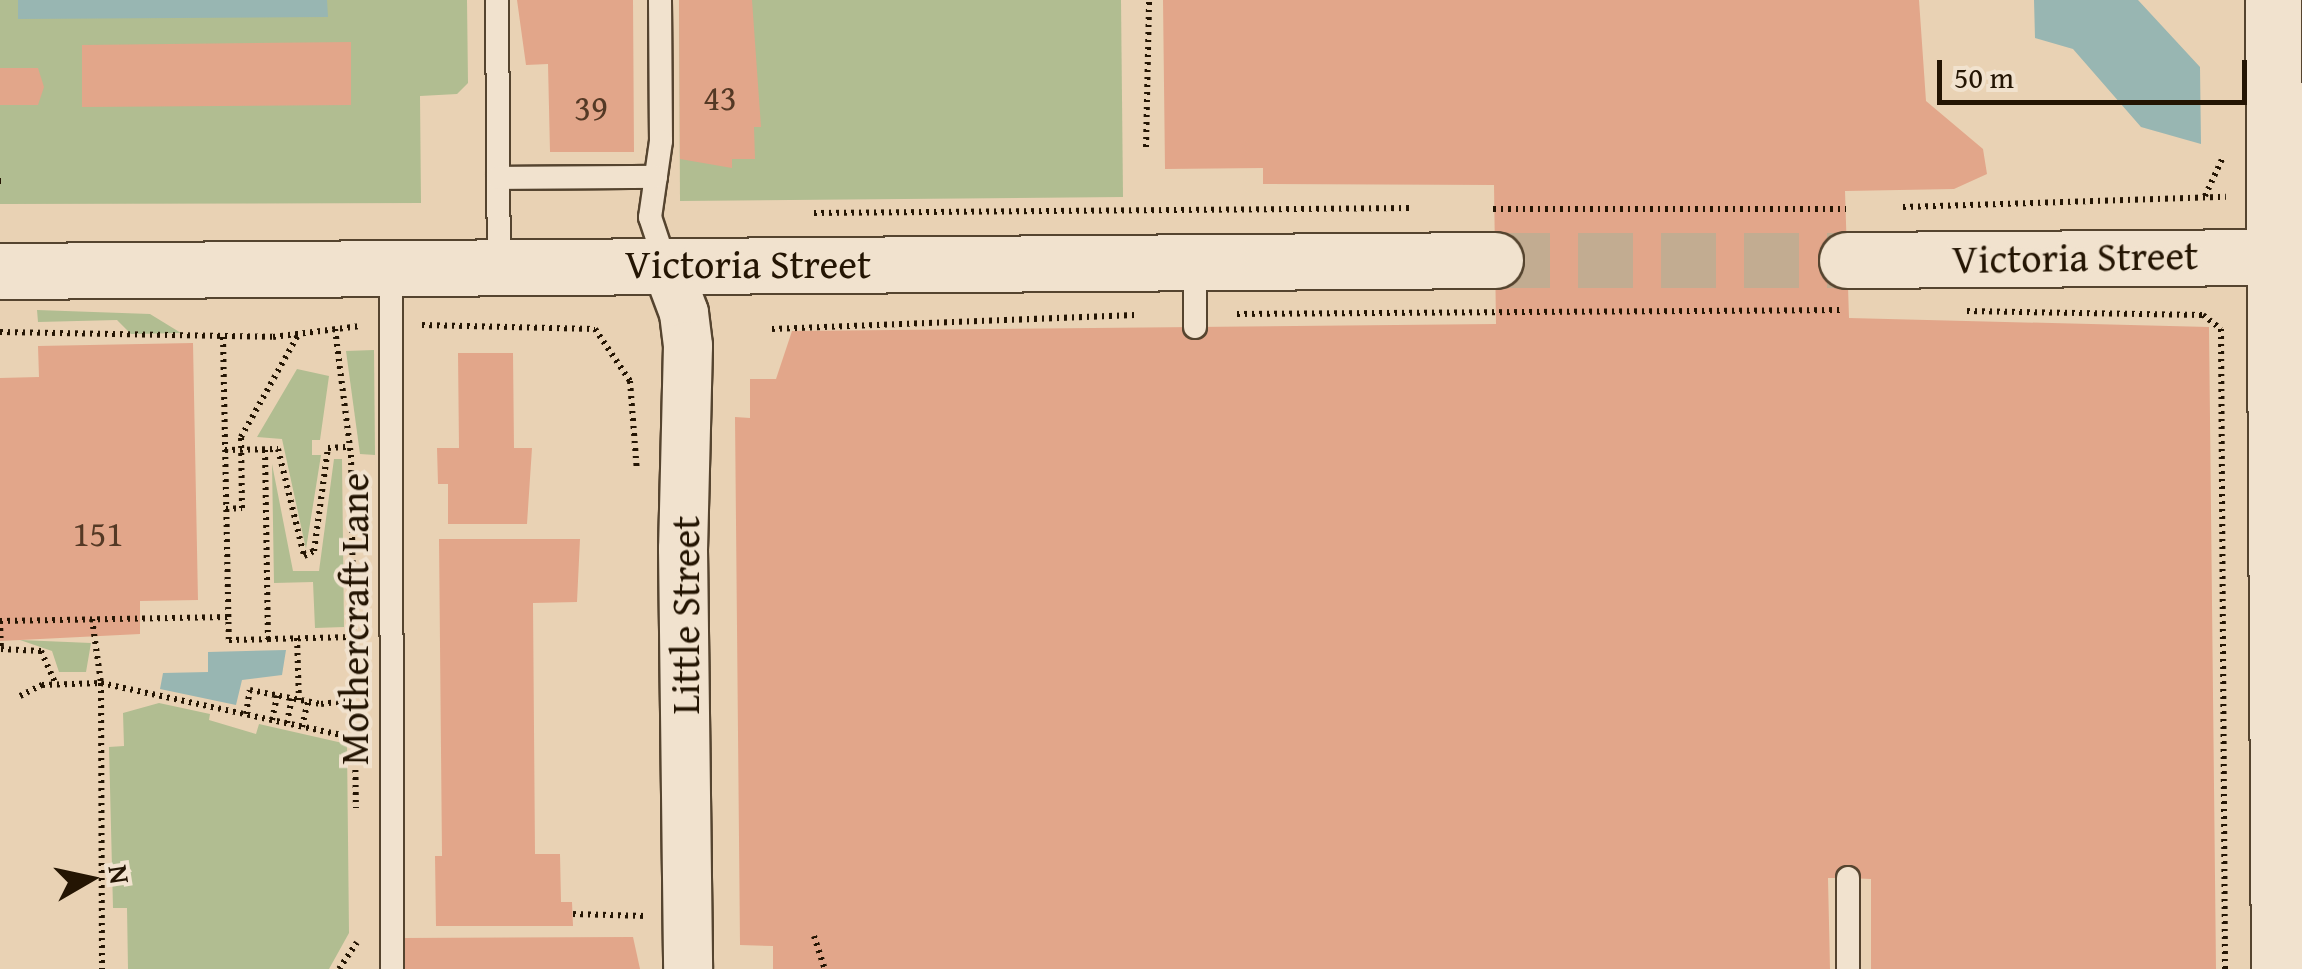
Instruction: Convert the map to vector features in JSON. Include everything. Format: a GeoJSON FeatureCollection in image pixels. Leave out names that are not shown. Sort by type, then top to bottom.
{"type":"FeatureCollection","features":[{"type":"Feature","properties":{"kind":"main road"},"geometry":{"type":"LineString","coordinates":[[2273,0],[2287,256],[2288,526],[2278,969]]}},
{"type":"Feature","properties":{"kind":"main road","name":"Victoria Street"},"geometry":{"type":"LineString","coordinates":[[1854,285],[2287,256]]}},
{"type":"Feature","properties":{"kind":"main road","name":"Victoria Street"},"geometry":{"type":"LineString","coordinates":[[0,270],[1495,260]]}},
{"type":"Feature","properties":{"kind":"street","name":"Little Street"},"geometry":{"type":"LineString","coordinates":[[666,265],[684,312],[688,346],[683,548],[688,969]]}},
{"type":"Feature","properties":{"kind":"lane"},"geometry":{"type":"LineString","coordinates":[[496,0],[499,267]]}},
{"type":"Feature","properties":{"kind":"lane"},"geometry":{"type":"LineString","coordinates":[[660,0],[652,228],[666,265]]}},
{"type":"Feature","properties":{"kind":"lane"},"geometry":{"type":"LineString","coordinates":[[498,178],[656,177]]}},
{"type":"Feature","properties":{"kind":"lane"},"geometry":{"type":"LineString","coordinates":[[1195,261],[1195,321]]}},
{"type":"Feature","properties":{"kind":"lane","name":"Mothercraft Lane"},"geometry":{"type":"LineString","coordinates":[[391,270],[392,969]]}},
{"type":"Feature","properties":{"kind":"lane"},"geometry":{"type":"LineString","coordinates":[[1848,878],[1848,969]]}},
{"type":"Feature","properties":{"kind":"path"},"geometry":{"type":"LineString","coordinates":[[1146,147],[1149,0]]}},
{"type":"Feature","properties":{"kind":"path"},"geometry":{"type":"LineString","coordinates":[[1893,208],[2205,196],[2223,158],[2223,138]]}},
{"type":"Feature","properties":{"kind":"path"},"geometry":{"type":"LineString","coordinates":[[772,329],[1195,321],[1854,285]]}},
{"type":"Feature","properties":{"kind":"path"},"geometry":{"type":"LineString","coordinates":[[1956,311],[2203,315],[2222,329],[2225,969]]}},
{"type":"Feature","properties":{"kind":"path"},"geometry":{"type":"LineString","coordinates":[[0,332],[223,337],[336,329],[595,328]]}},
{"type":"Feature","properties":{"kind":"path"},"geometry":{"type":"LineString","coordinates":[[336,329],[350,448],[356,812]]}},
{"type":"Feature","properties":{"kind":"path"},"geometry":{"type":"LineString","coordinates":[[226,508],[242,508],[241,437],[298,334]]}},
{"type":"Feature","properties":{"kind":"path"},"geometry":{"type":"LineString","coordinates":[[223,337],[229,640],[354,637]]}},
{"type":"Feature","properties":{"kind":"path"},"geometry":{"type":"LineString","coordinates":[[225,450],[278,450],[304,556],[314,551],[328,448],[350,448]]}},
{"type":"Feature","properties":{"kind":"path"},"geometry":{"type":"LineString","coordinates":[[265,450],[268,639]]}},
{"type":"Feature","properties":{"kind":"path"},"geometry":{"type":"LineString","coordinates":[[56,684],[41,651],[1,649],[0,621],[228,617]]}},
{"type":"Feature","properties":{"kind":"path"},"geometry":{"type":"LineString","coordinates":[[92,619],[101,684],[102,969]]}},
{"type":"Feature","properties":{"kind":"path"},"geometry":{"type":"LineString","coordinates":[[287,724],[296,699],[297,638]]}},
{"type":"Feature","properties":{"kind":"path"},"geometry":{"type":"LineString","coordinates":[[20,696],[56,684],[101,684],[355,738]]}},
{"type":"Feature","properties":{"kind":"path"},"geometry":{"type":"LineString","coordinates":[[246,714],[250,690],[308,702],[354,700]]}},
{"type":"Feature","properties":{"kind":"path"},"geometry":{"type":"LineString","coordinates":[[272,720],[277,696]]}},
{"type":"Feature","properties":{"kind":"path"},"geometry":{"type":"LineString","coordinates":[[302,726],[308,702]]}},
{"type":"Feature","properties":{"kind":"path"},"geometry":{"type":"LineString","coordinates":[[573,914],[641,915]]}},
{"type":"Feature","properties":{"kind":"path"},"geometry":{"type":"LineString","coordinates":[[357,924],[358,969]]}},
{"type":"Feature","properties":{"kind":"path"},"geometry":{"type":"LineString","coordinates":[[814,936],[825,969]]}},
{"type":"Feature","properties":{"kind":"path"},"geometry":{"type":"LineString","coordinates":[[339,969],[358,942]]}},
{"type":"Feature","properties":{"kind":"green space"},"geometry":{"type":"Polygon","coordinates":[[[0,0],[467,0],[468,83],[457,94],[420,96],[421,203],[0,204],[0,0]]]}},
{"type":"Feature","properties":{"kind":"green space"},"geometry":{"type":"Polygon","coordinates":[[[679,0],[1121,0],[1123,197],[680,201],[679,0]]]}},
{"type":"Feature","properties":{"kind":"green space"},"geometry":{"type":"Polygon","coordinates":[[[37,310],[150,314],[181,333],[131,334],[117,320],[38,322],[37,310]]]}},
{"type":"Feature","properties":{"kind":"green space"},"geometry":{"type":"Polygon","coordinates":[[[374,350],[375,455],[360,454],[346,351],[374,350]]]}},
{"type":"Feature","properties":{"kind":"green space"},"geometry":{"type":"Polygon","coordinates":[[[297,369],[329,376],[320,440],[312,440],[312,455],[321,455],[306,549],[282,439],[257,437],[297,369]]]}},
{"type":"Feature","properties":{"kind":"green space"},"geometry":{"type":"Polygon","coordinates":[[[334,459],[342,459],[344,627],[315,628],[313,582],[274,583],[272,464],[293,571],[319,571],[334,459]]]}},
{"type":"Feature","properties":{"kind":"green space"},"geometry":{"type":"Polygon","coordinates":[[[20,640],[91,643],[86,672],[59,672],[52,651],[20,640]]]}},
{"type":"Feature","properties":{"kind":"green space"},"geometry":{"type":"Polygon","coordinates":[[[159,703],[210,714],[209,720],[256,734],[259,724],[347,744],[349,933],[329,969],[128,969],[127,908],[113,908],[109,747],[124,746],[123,713],[159,703]]]}},
{"type":"Feature","properties":{"kind":"water"},"geometry":{"type":"Polygon","coordinates":[[[18,0],[327,0],[328,17],[18,19],[18,0]]]}},
{"type":"Feature","properties":{"kind":"water"},"geometry":{"type":"Polygon","coordinates":[[[2034,0],[2138,0],[2200,67],[2201,144],[2141,127],[2073,49],[2035,38],[2034,0]]]}},
{"type":"Feature","properties":{"kind":"water"},"geometry":{"type":"Polygon","coordinates":[[[286,650],[282,675],[242,680],[236,705],[160,689],[163,673],[208,672],[208,652],[286,650]]]}},
{"type":"Feature","properties":{"kind":"building"},"geometry":{"type":"Polygon","coordinates":[[[517,0],[633,0],[634,152],[550,152],[548,64],[526,65],[517,0]]]}},
{"type":"Feature","properties":{"kind":"building"},"geometry":{"type":"Polygon","coordinates":[[[679,0],[752,0],[761,127],[754,127],[755,159],[732,159],[732,168],[680,159],[679,0]]]}},
{"type":"Feature","properties":{"kind":"building"},"geometry":{"type":"Polygon","coordinates":[[[1163,0],[1919,0],[1926,101],[1983,149],[1987,174],[1954,189],[1845,191],[1849,318],[2209,327],[2216,969],[1871,969],[1871,879],[1848,878],[1828,878],[1830,969],[773,969],[773,946],[740,945],[735,417],[750,418],[750,379],[776,379],[792,331],[1496,324],[1494,185],[1263,184],[1263,168],[1165,169],[1163,0]]]}},
{"type":"Feature","properties":{"kind":"building"},"geometry":{"type":"Polygon","coordinates":[[[351,42],[351,105],[82,107],[82,45],[351,42]]]}},
{"type":"Feature","properties":{"kind":"building"},"geometry":{"type":"Polygon","coordinates":[[[0,68],[38,68],[44,87],[38,105],[0,105],[0,68]]]}},
{"type":"Feature","properties":{"kind":"building"},"geometry":{"type":"Polygon","coordinates":[[[193,343],[198,600],[140,601],[140,634],[0,641],[0,378],[39,377],[38,346],[193,343]]]}},
{"type":"Feature","properties":{"kind":"building"},"geometry":{"type":"Polygon","coordinates":[[[458,353],[513,353],[514,448],[532,448],[527,524],[448,524],[448,484],[438,484],[437,448],[459,448],[458,353]]]}},
{"type":"Feature","properties":{"kind":"building"},"geometry":{"type":"Polygon","coordinates":[[[439,539],[580,539],[577,602],[533,603],[535,854],[560,854],[561,902],[572,902],[573,926],[436,926],[435,856],[442,856],[439,539]]]}},
{"type":"Feature","properties":{"kind":"building"},"geometry":{"type":"Polygon","coordinates":[[[633,937],[640,969],[403,969],[403,938],[633,937]]]}},
{"type":"Feature","properties":{"kind":"tunnel"},"geometry":{"type":"LineString","coordinates":[[1495,260],[1847,260]]}}]}
